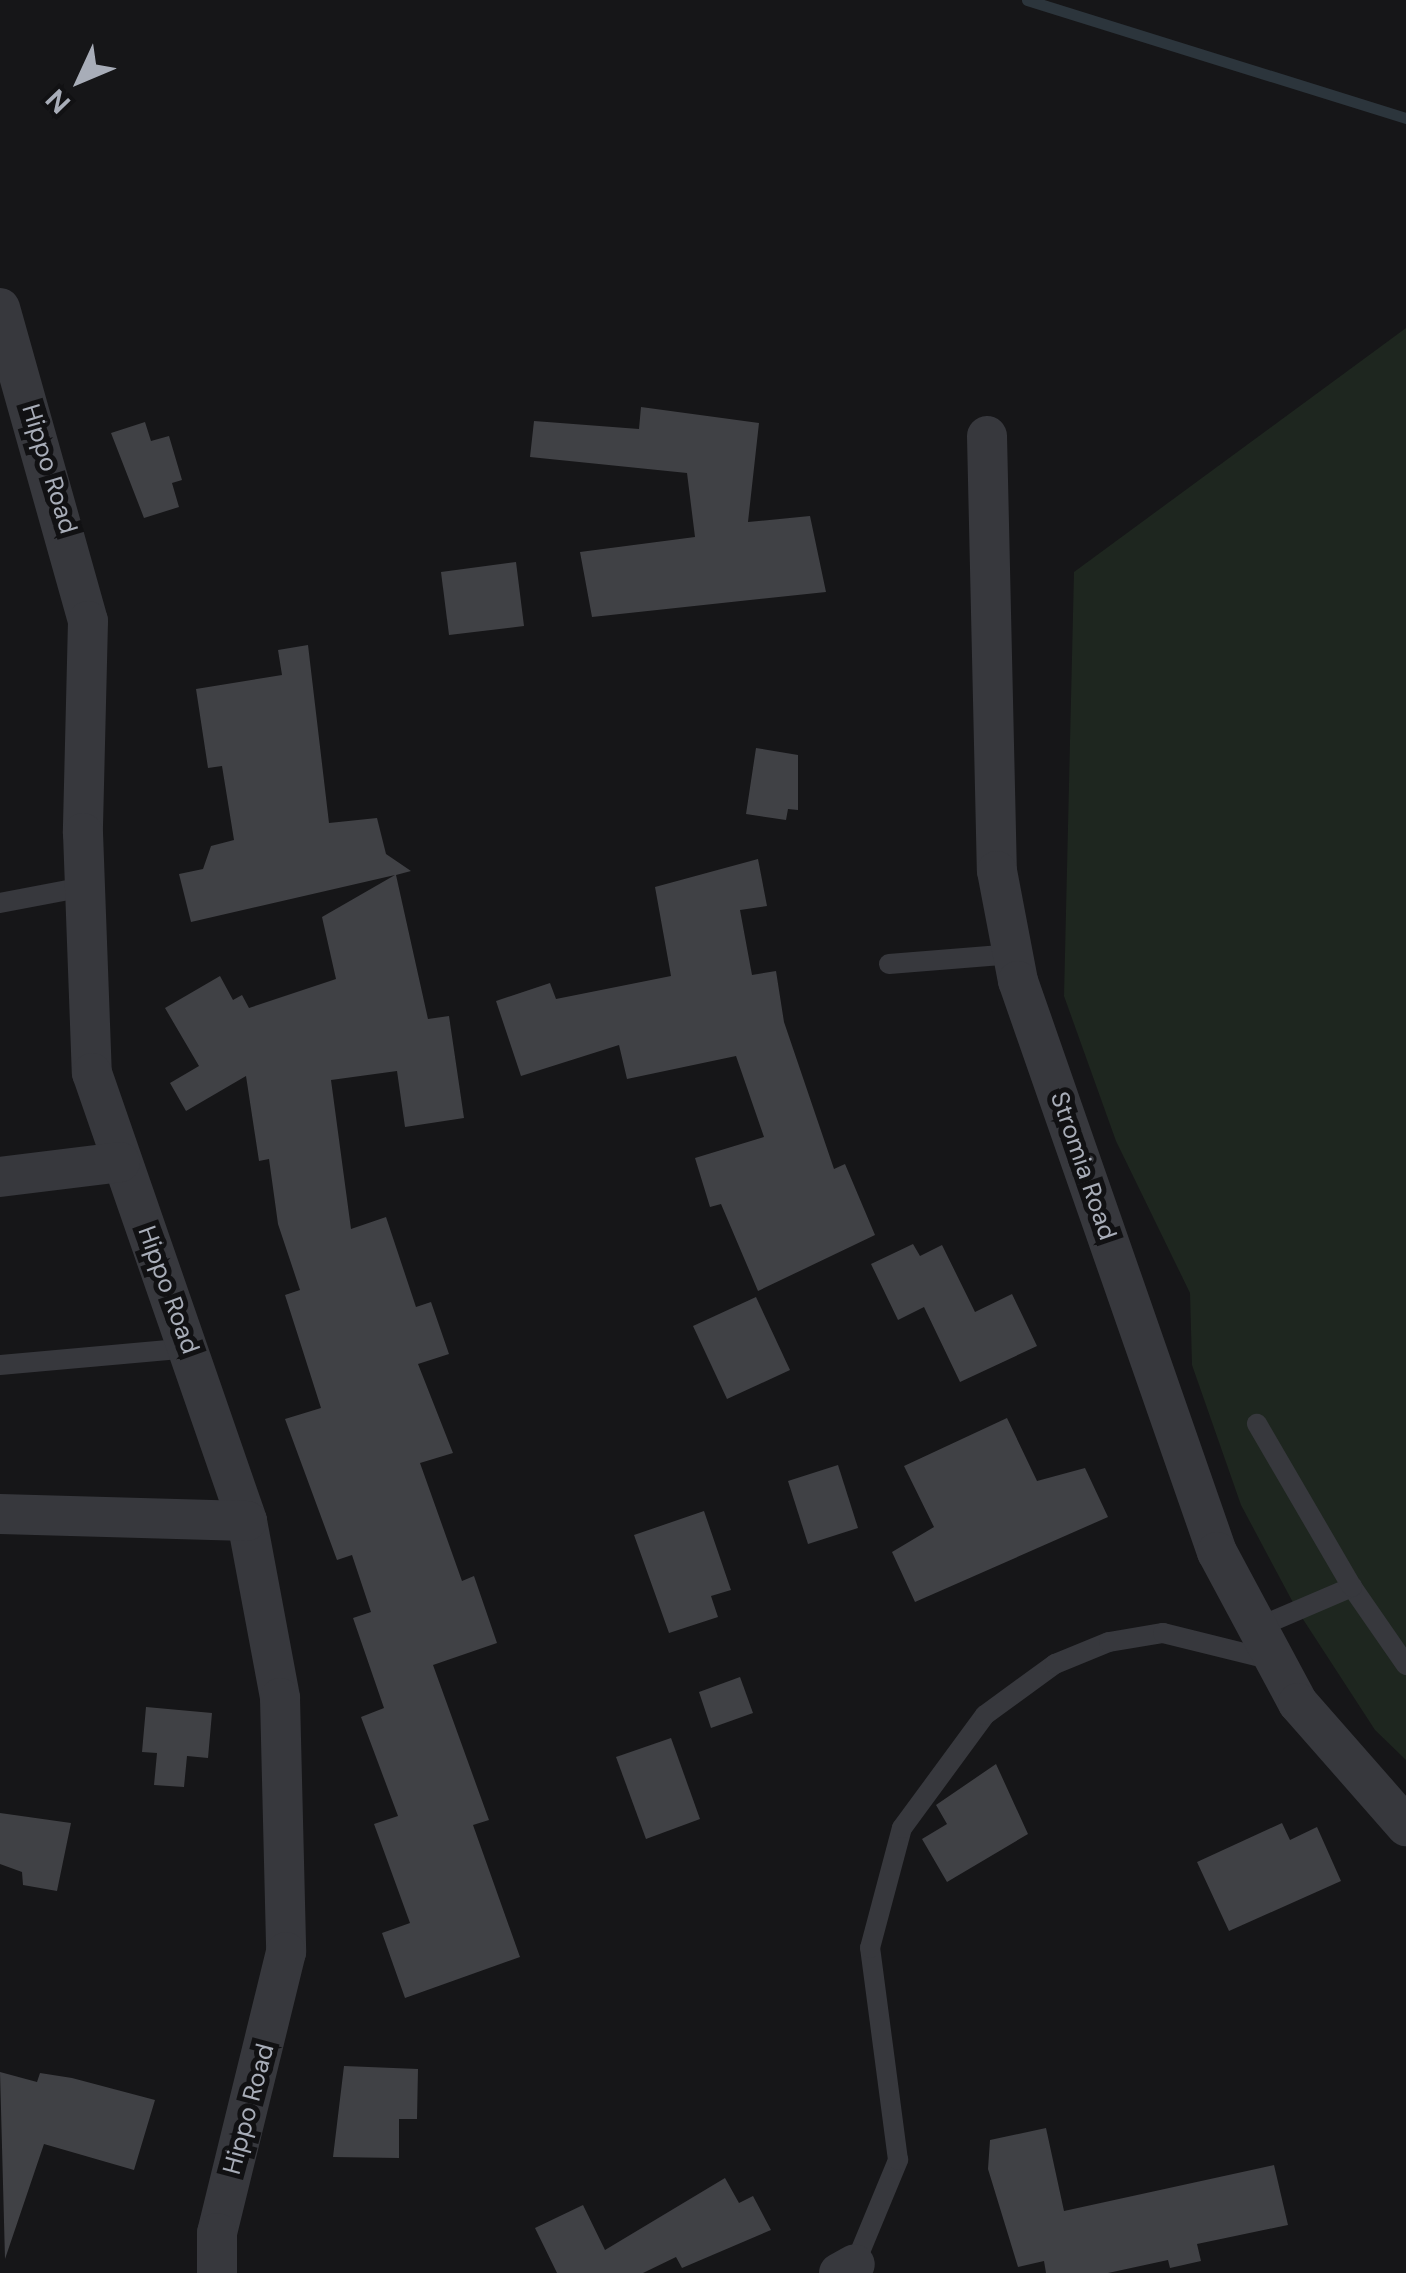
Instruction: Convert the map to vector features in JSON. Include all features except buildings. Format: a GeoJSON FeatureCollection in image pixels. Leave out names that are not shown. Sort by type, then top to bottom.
{"type":"FeatureCollection","features":[{"type":"Feature","properties":{"kind":"street","name":"Hippo Road"},"geometry":{"type":"LineString","coordinates":[[0,308],[88,621],[84,886],[92,1073],[247,1520],[280,1698],[289,1920],[265,2054],[217,2233],[217,2273]]}},
{"type":"Feature","properties":{"kind":"street","name":"Stromia Road"},"geometry":{"type":"LineString","coordinates":[[987,436],[991,756],[997,872],[1014,954],[1217,1552],[1298,1703],[1406,1826]]}},
{"type":"Feature","properties":{"kind":"street"},"geometry":{"type":"LineString","coordinates":[[0,1177],[120,1162]]}},
{"type":"Feature","properties":{"kind":"street"},"geometry":{"type":"LineString","coordinates":[[0,1514],[247,1520]]}},
{"type":"Feature","properties":{"kind":"lane"},"geometry":{"type":"LineString","coordinates":[[0,903],[84,886]]}},
{"type":"Feature","properties":{"kind":"lane"},"geometry":{"type":"LineString","coordinates":[[889,964],[1014,954]]}},
{"type":"Feature","properties":{"kind":"lane"},"geometry":{"type":"LineString","coordinates":[[0,1364],[190,1348]]}},
{"type":"Feature","properties":{"kind":"lane"},"geometry":{"type":"LineString","coordinates":[[1257,1424],[1352,1587],[1406,1664]]}},
{"type":"Feature","properties":{"kind":"lane"},"geometry":{"type":"LineString","coordinates":[[847,2268],[898,2160],[870,1948],[902,1828],[986,1715],[1055,1664],[1109,1642],[1163,1633],[1263,1644],[1352,1587]]}},
{"type":"Feature","properties":{"kind":"shaded area"},"geometry":{"type":"Polygon","coordinates":[[[1406,328],[1406,1760],[1375,1730],[1297,1610],[1241,1505],[1192,1365],[1190,1293],[1116,1141],[1064,996],[1074,572],[1406,328]]]}},
{"type":"Feature","properties":{"kind":"waterway"},"geometry":{"type":"LineString","coordinates":[[1027,0],[1406,118]]}}]}
